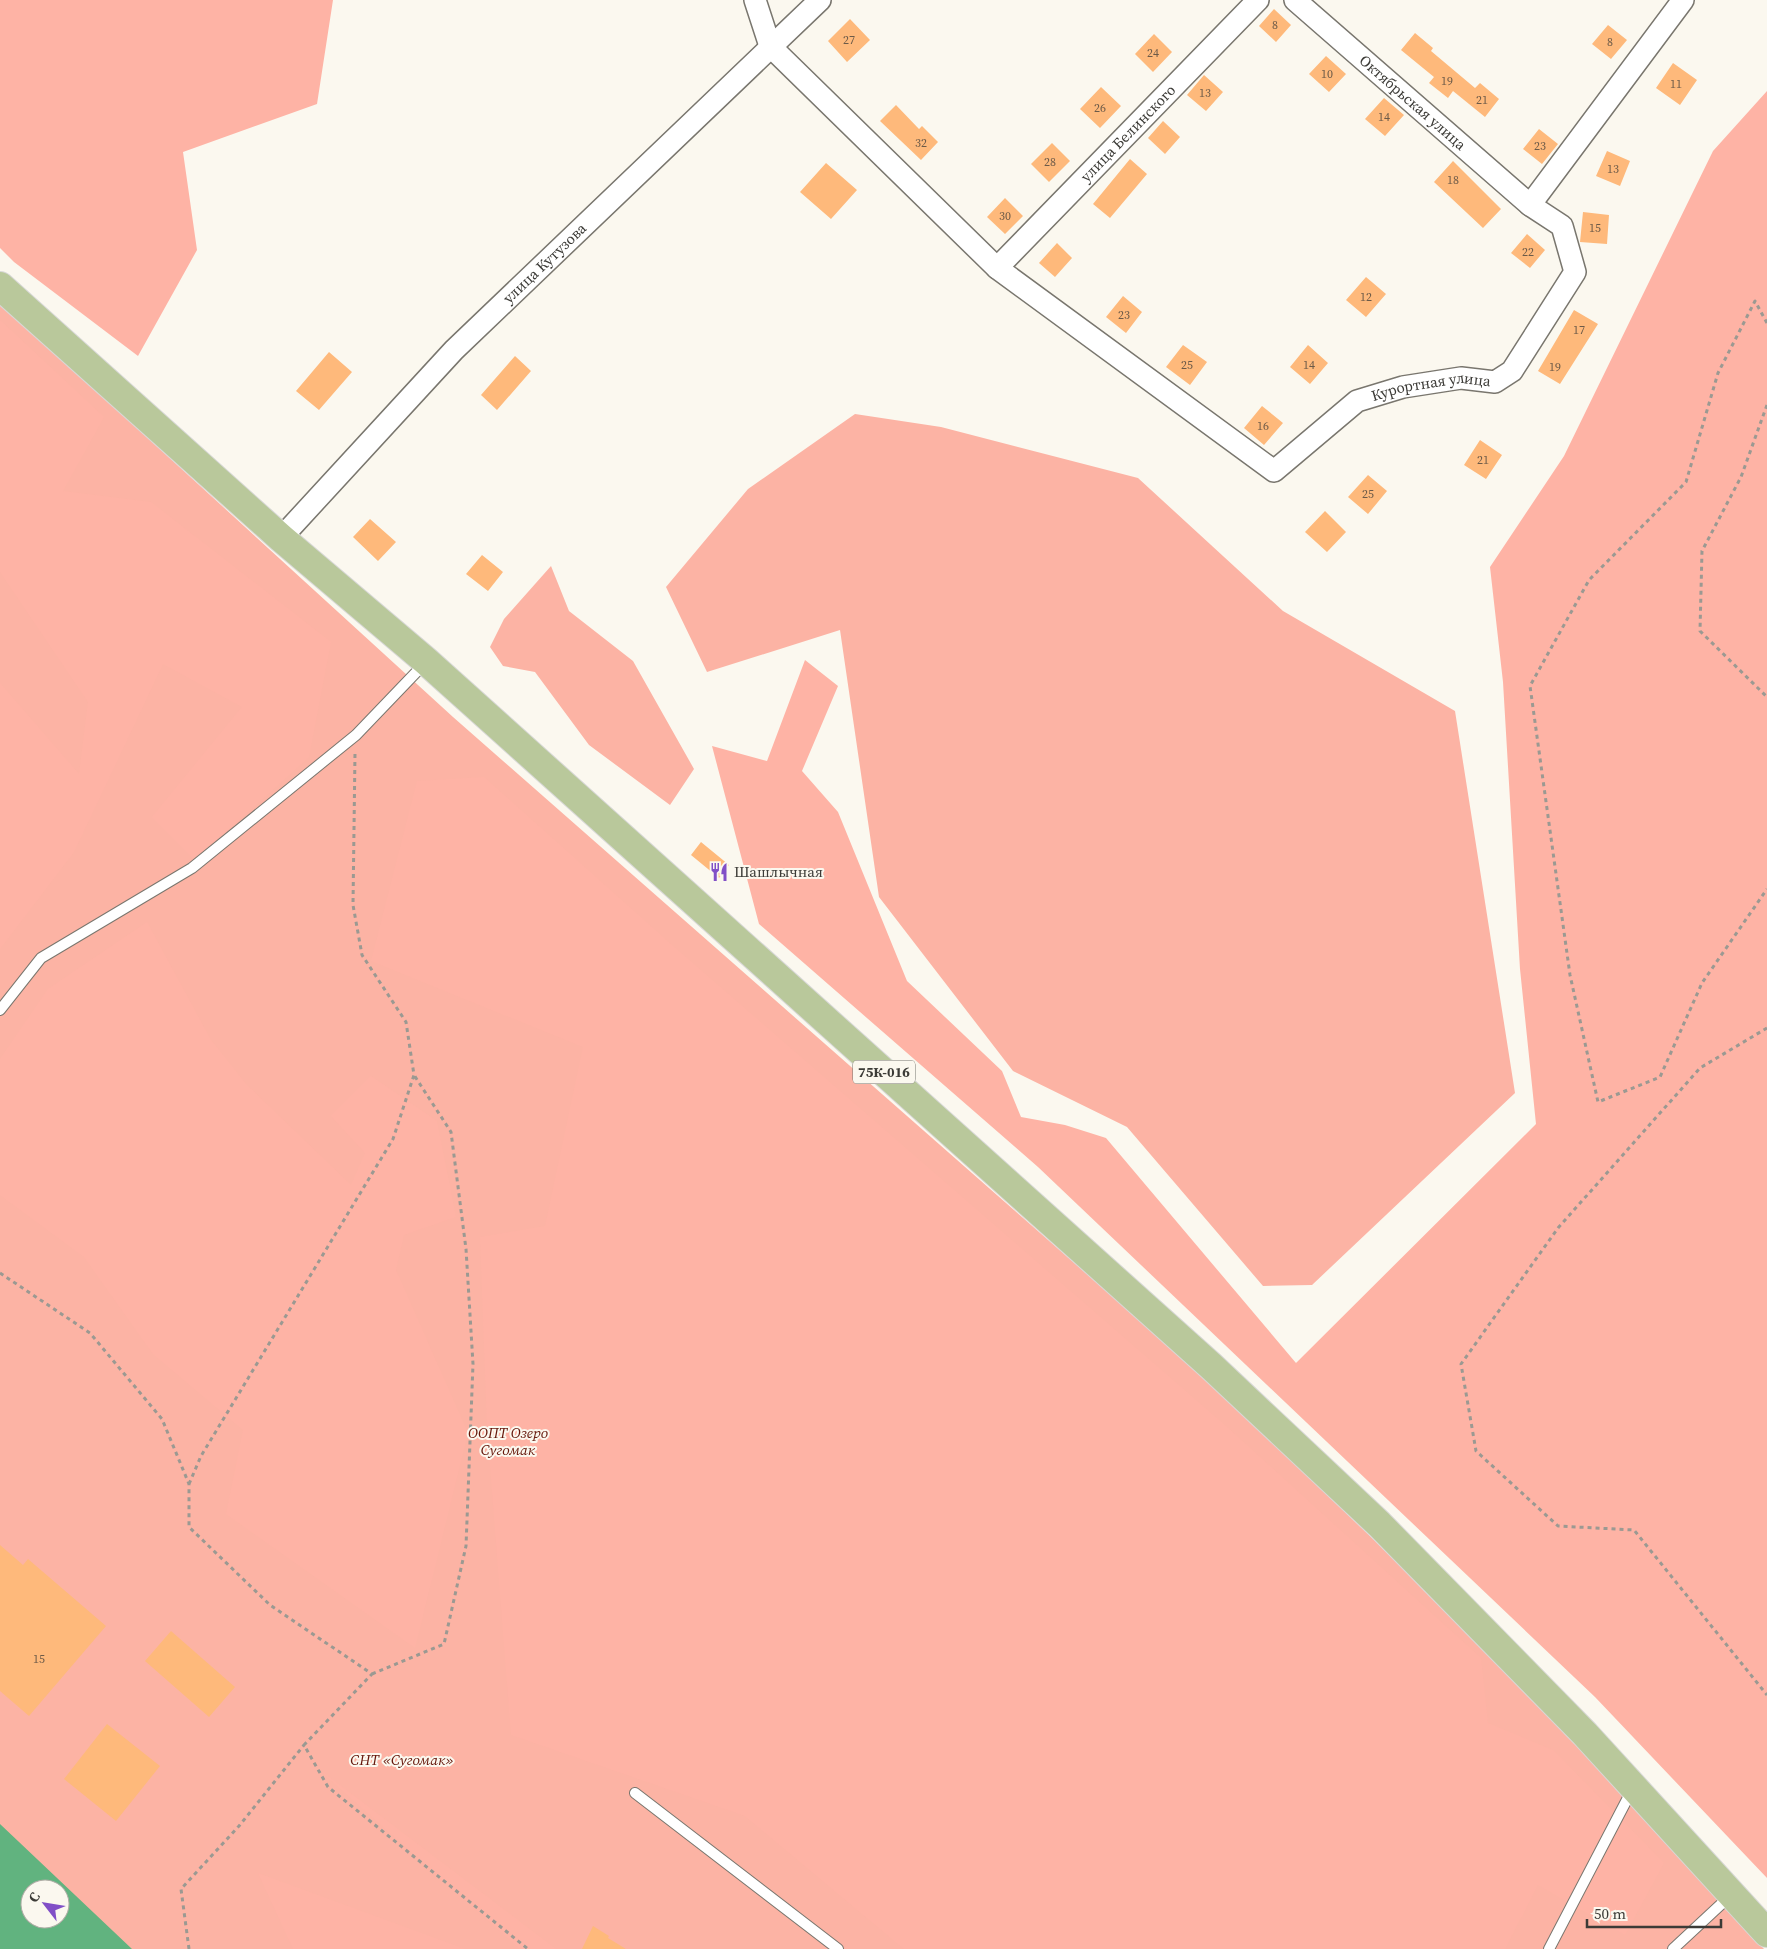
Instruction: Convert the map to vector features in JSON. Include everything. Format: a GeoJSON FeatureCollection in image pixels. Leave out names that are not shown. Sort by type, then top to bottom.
{"type":"FeatureCollection","features":[{"type":"Feature","properties":{"kind":"main road","name":"75К-016"},"geometry":{"type":"LineString","coordinates":[[0,286],[281,538],[426,661],[1211,1366],[1379,1524],[1585,1734],[1767,1933]]}},
{"type":"Feature","properties":{"kind":"street"},"geometry":{"type":"LineString","coordinates":[[755,0],[770,46],[997,268]]}},
{"type":"Feature","properties":{"kind":"street","name":"улица Кутузова"},"geometry":{"type":"LineString","coordinates":[[281,538],[454,350],[820,0]]}},
{"type":"Feature","properties":{"kind":"street","name":"улица Белинского"},"geometry":{"type":"LineString","coordinates":[[997,268],[1258,0]]}},
{"type":"Feature","properties":{"kind":"street","name":"Октябрьская улица"},"geometry":{"type":"LineString","coordinates":[[1295,0],[1530,205]]}},
{"type":"Feature","properties":{"kind":"street"},"geometry":{"type":"LineString","coordinates":[[1530,205],[1683,0]]}},
{"type":"Feature","properties":{"kind":"street","name":"Курортная улица"},"geometry":{"type":"LineString","coordinates":[[997,268],[1274,471],[1357,400],[1403,387],[1461,378],[1495,382],[1512,371],[1575,272],[1562,226],[1530,205]]}},
{"type":"Feature","properties":{"kind":"lane"},"geometry":{"type":"LineString","coordinates":[[0,1010],[41,958],[192,868],[356,735],[426,661]]}},
{"type":"Feature","properties":{"kind":"lane"},"geometry":{"type":"LineString","coordinates":[[1549,1949],[1634,1786]]}},
{"type":"Feature","properties":{"kind":"lane"},"geometry":{"type":"LineString","coordinates":[[635,1793],[838,1949]]}},
{"type":"Feature","properties":{"kind":"lane"},"geometry":{"type":"LineString","coordinates":[[1673,1949],[1733,1894]]}},
{"type":"Feature","properties":{"kind":"path"},"geometry":{"type":"LineString","coordinates":[[1767,324],[1755,301],[1718,373],[1686,482],[1589,580],[1530,686],[1570,975],[1598,1102],[1660,1077],[1702,983],[1767,889]]}},
{"type":"Feature","properties":{"kind":"path"},"geometry":{"type":"LineString","coordinates":[[1767,405],[1741,477],[1702,551],[1700,631],[1767,697]]}},
{"type":"Feature","properties":{"kind":"path"},"geometry":{"type":"LineString","coordinates":[[189,1949],[181,1889],[239,1826],[304,1745],[372,1674],[444,1644],[466,1546],[473,1364],[466,1249],[451,1132],[414,1075],[406,1022],[362,955],[353,905],[356,735]]}},
{"type":"Feature","properties":{"kind":"path"},"geometry":{"type":"LineString","coordinates":[[1767,1028],[1700,1068],[1558,1228],[1461,1364],[1476,1451],[1558,1526],[1634,1530],[1767,1695]]}},
{"type":"Feature","properties":{"kind":"path"},"geometry":{"type":"LineString","coordinates":[[189,1484],[201,1456],[394,1139],[414,1075]]}},
{"type":"Feature","properties":{"kind":"path"},"geometry":{"type":"LineString","coordinates":[[0,1273],[90,1333],[162,1419],[189,1484],[189,1527],[270,1605],[372,1674]]}},
{"type":"Feature","properties":{"kind":"path"},"geometry":{"type":"LineString","coordinates":[[304,1745],[328,1787],[528,1949]]}},
{"type":"Feature","properties":{"kind":"green space"},"geometry":{"type":"Polygon","coordinates":[[[0,0],[333,0],[317,104],[183,152],[197,250],[138,356],[14,262],[0,248],[0,0]]]}},
{"type":"Feature","properties":{"kind":"green space"},"geometry":{"type":"Polygon","coordinates":[[[1767,91],[1767,1878],[1595,1697],[1038,1167],[759,924],[712,746],[767,761],[805,660],[838,686],[802,771],[838,812],[907,981],[1002,1071],[1021,1117],[1065,1125],[1106,1138],[1296,1363],[1536,1124],[1520,969],[1503,682],[1490,567],[1564,456],[1713,151],[1767,91]]]}},
{"type":"Feature","properties":{"kind":"green space","name":"ООПТ Озеро Сугомак"},"geometry":{"type":"Polygon","coordinates":[[[0,303],[453,717],[1204,1377],[1373,1539],[1583,1751],[1764,1949],[0,1949],[0,303]]]}},
{"type":"Feature","properties":{"kind":"green space"},"geometry":{"type":"Polygon","coordinates":[[[0,320],[104,417],[63,491],[151,502],[331,642],[309,757],[195,860],[152,817],[242,707],[163,664],[74,852],[0,949],[0,683],[79,774],[88,702],[0,572],[0,320]]]}},
{"type":"Feature","properties":{"kind":"green space"},"geometry":{"type":"Polygon","coordinates":[[[855,414],[941,427],[1138,478],[1283,611],[1455,711],[1515,1093],[1312,1285],[1263,1286],[1127,1127],[1013,1071],[879,897],[840,630],[707,672],[666,587],[748,489],[855,414]]]}},
{"type":"Feature","properties":{"kind":"green space"},"geometry":{"type":"Polygon","coordinates":[[[551,566],[569,611],[633,661],[694,769],[670,805],[589,745],[535,672],[503,666],[490,647],[504,619],[551,566]]]}},
{"type":"Feature","properties":{"kind":"green space"},"geometry":{"type":"Polygon","coordinates":[[[484,777],[673,946],[1227,1427],[1481,1658],[1488,1723],[1553,1750],[1664,1863],[1625,1935],[1538,1885],[1505,1949],[904,1949],[745,1816],[511,1735],[487,1428],[480,1237],[545,1226],[583,1047],[371,961],[417,781],[484,777]]]}},
{"type":"Feature","properties":{"kind":"green space"},"geometry":{"type":"Polygon","coordinates":[[[147,922],[211,1040],[246,1084],[351,1185],[365,1153],[331,1116],[371,1076],[437,1121],[456,1217],[404,1235],[396,1270],[468,1433],[415,1648],[226,1514],[243,1430],[153,1354],[84,1257],[0,1195],[0,1059],[48,989],[147,922]]]}},
{"type":"Feature","properties":{"kind":"green space"},"geometry":{"type":"Polygon","coordinates":[[[316,1767],[556,1949],[520,1949],[316,1767]]]}},
{"type":"Feature","properties":{"kind":"green space"},"geometry":{"type":"Polygon","coordinates":[[[258,1873],[465,1949],[293,1949],[258,1873]]]}},
{"type":"Feature","properties":{"kind":"shaded area"},"geometry":{"type":"Polygon","coordinates":[[[0,1824],[58,1879],[20,1879],[20,1929],[70,1929],[70,1890],[132,1949],[0,1949],[0,1824]]]}},
{"type":"Feature","properties":{"kind":"building"},"geometry":{"type":"Polygon","coordinates":[[[1274,9],[1291,25],[1276,42],[1259,26],[1274,9]]]}},
{"type":"Feature","properties":{"kind":"building"},"geometry":{"type":"Polygon","coordinates":[[[850,19],[870,40],[847,62],[828,41],[850,19]]]}},
{"type":"Feature","properties":{"kind":"building"},"geometry":{"type":"Polygon","coordinates":[[[1608,25],[1627,40],[1611,59],[1592,44],[1608,25]]]}},
{"type":"Feature","properties":{"kind":"building"},"geometry":{"type":"Polygon","coordinates":[[[1415,33],[1433,48],[1431,51],[1475,88],[1480,83],[1499,99],[1485,117],[1453,91],[1448,98],[1429,83],[1434,77],[1401,50],[1415,33]]]}},
{"type":"Feature","properties":{"kind":"building"},"geometry":{"type":"Polygon","coordinates":[[[1154,34],[1172,52],[1153,72],[1135,54],[1154,34]]]}},
{"type":"Feature","properties":{"kind":"building"},"geometry":{"type":"Polygon","coordinates":[[[1326,56],[1346,74],[1329,92],[1309,74],[1326,56]]]}},
{"type":"Feature","properties":{"kind":"building"},"geometry":{"type":"Polygon","coordinates":[[[1673,63],[1697,80],[1680,105],[1656,88],[1673,63]]]}},
{"type":"Feature","properties":{"kind":"building"},"geometry":{"type":"Polygon","coordinates":[[[1204,75],[1223,92],[1206,111],[1187,95],[1204,75]]]}},
{"type":"Feature","properties":{"kind":"building"},"geometry":{"type":"Polygon","coordinates":[[[1101,87],[1121,106],[1100,128],[1080,109],[1101,87]]]}},
{"type":"Feature","properties":{"kind":"building"},"geometry":{"type":"Polygon","coordinates":[[[1384,98],[1404,115],[1385,136],[1365,119],[1384,98]]]}},
{"type":"Feature","properties":{"kind":"building"},"geometry":{"type":"Polygon","coordinates":[[[896,105],[919,129],[922,126],[938,142],[921,160],[880,121],[896,105]]]}},
{"type":"Feature","properties":{"kind":"building"},"geometry":{"type":"Polygon","coordinates":[[[1163,121],[1180,137],[1165,154],[1148,138],[1163,121]]]}},
{"type":"Feature","properties":{"kind":"building"},"geometry":{"type":"Polygon","coordinates":[[[1539,129],[1558,144],[1542,164],[1523,149],[1539,129]]]}},
{"type":"Feature","properties":{"kind":"building"},"geometry":{"type":"Polygon","coordinates":[[[1052,143],[1070,161],[1049,182],[1031,164],[1052,143]]]}},
{"type":"Feature","properties":{"kind":"building"},"geometry":{"type":"Polygon","coordinates":[[[1607,151],[1630,161],[1620,186],[1596,176],[1607,151]]]}},
{"type":"Feature","properties":{"kind":"building"},"geometry":{"type":"Polygon","coordinates":[[[1130,159],[1147,174],[1110,218],[1093,204],[1130,159]]]}},
{"type":"Feature","properties":{"kind":"building"},"geometry":{"type":"Polygon","coordinates":[[[1453,161],[1501,209],[1483,228],[1434,182],[1453,161]]]}},
{"type":"Feature","properties":{"kind":"building"},"geometry":{"type":"Polygon","coordinates":[[[826,163],[857,190],[831,219],[800,192],[826,163]]]}},
{"type":"Feature","properties":{"kind":"building"},"geometry":{"type":"Polygon","coordinates":[[[1005,198],[1023,216],[1005,234],[987,217],[1005,198]]]}},
{"type":"Feature","properties":{"kind":"building"},"geometry":{"type":"Polygon","coordinates":[[[1583,212],[1609,215],[1607,244],[1580,242],[1583,212]]]}},
{"type":"Feature","properties":{"kind":"building"},"geometry":{"type":"Polygon","coordinates":[[[1527,234],[1545,250],[1530,268],[1511,253],[1527,234]]]}},
{"type":"Feature","properties":{"kind":"building"},"geometry":{"type":"Polygon","coordinates":[[[1057,243],[1072,258],[1055,277],[1039,263],[1057,243]]]}},
{"type":"Feature","properties":{"kind":"building"},"geometry":{"type":"Polygon","coordinates":[[[1366,277],[1386,294],[1366,317],[1346,300],[1366,277]]]}},
{"type":"Feature","properties":{"kind":"building"},"geometry":{"type":"Polygon","coordinates":[[[1123,296],[1142,312],[1126,333],[1106,317],[1123,296]]]}},
{"type":"Feature","properties":{"kind":"building"},"geometry":{"type":"Polygon","coordinates":[[[1574,310],[1598,324],[1560,384],[1538,371],[1574,310]]]}},
{"type":"Feature","properties":{"kind":"building"},"geometry":{"type":"Polygon","coordinates":[[[1183,345],[1207,362],[1190,385],[1166,367],[1183,345]]]}},
{"type":"Feature","properties":{"kind":"building"},"geometry":{"type":"Polygon","coordinates":[[[1308,345],[1328,363],[1310,384],[1290,367],[1308,345]]]}},
{"type":"Feature","properties":{"kind":"building"},"geometry":{"type":"Polygon","coordinates":[[[329,352],[352,372],[319,410],[296,391],[329,352]]]}},
{"type":"Feature","properties":{"kind":"building"},"geometry":{"type":"Polygon","coordinates":[[[515,356],[531,371],[497,410],[481,395],[515,356]]]}},
{"type":"Feature","properties":{"kind":"building"},"geometry":{"type":"Polygon","coordinates":[[[1262,406],[1283,423],[1264,445],[1244,428],[1262,406]]]}},
{"type":"Feature","properties":{"kind":"building"},"geometry":{"type":"Polygon","coordinates":[[[1480,440],[1502,455],[1486,479],[1464,465],[1480,440]]]}},
{"type":"Feature","properties":{"kind":"building"},"geometry":{"type":"Polygon","coordinates":[[[1368,475],[1387,491],[1368,514],[1348,497],[1368,475]]]}},
{"type":"Feature","properties":{"kind":"building"},"geometry":{"type":"Polygon","coordinates":[[[1325,511],[1346,532],[1327,552],[1305,532],[1325,511]]]}},
{"type":"Feature","properties":{"kind":"building"},"geometry":{"type":"Polygon","coordinates":[[[370,519],[396,542],[378,561],[353,537],[370,519]]]}},
{"type":"Feature","properties":{"kind":"building"},"geometry":{"type":"Polygon","coordinates":[[[482,555],[503,572],[488,591],[466,574],[482,555]]]}},
{"type":"Feature","properties":{"kind":"building"},"geometry":{"type":"Polygon","coordinates":[[[701,842],[729,865],[719,878],[691,855],[701,842]]]}},
{"type":"Feature","properties":{"kind":"building"},"geometry":{"type":"Polygon","coordinates":[[[0,1545],[23,1565],[28,1559],[106,1626],[29,1716],[0,1691],[0,1545]]]}},
{"type":"Feature","properties":{"kind":"building"},"geometry":{"type":"Polygon","coordinates":[[[171,1631],[235,1687],[209,1717],[145,1661],[171,1631]]]}},
{"type":"Feature","properties":{"kind":"building"},"geometry":{"type":"Polygon","coordinates":[[[107,1724],[160,1766],[116,1821],[64,1779],[107,1724]]]}},
{"type":"Feature","properties":{"kind":"building"},"geometry":{"type":"Polygon","coordinates":[[[593,1926],[609,1936],[608,1938],[626,1949],[582,1949],[593,1926]]]}},
{"type":"Feature","properties":{"kind":"place","name":"Шашлычная"},"geometry":{"type":"Point","coordinates":[719,872]}},
{"type":"Feature","properties":{"kind":"park label","name":"СНТ «Сугомак»"},"geometry":{"type":"Point","coordinates":[402,1760]}}]}
